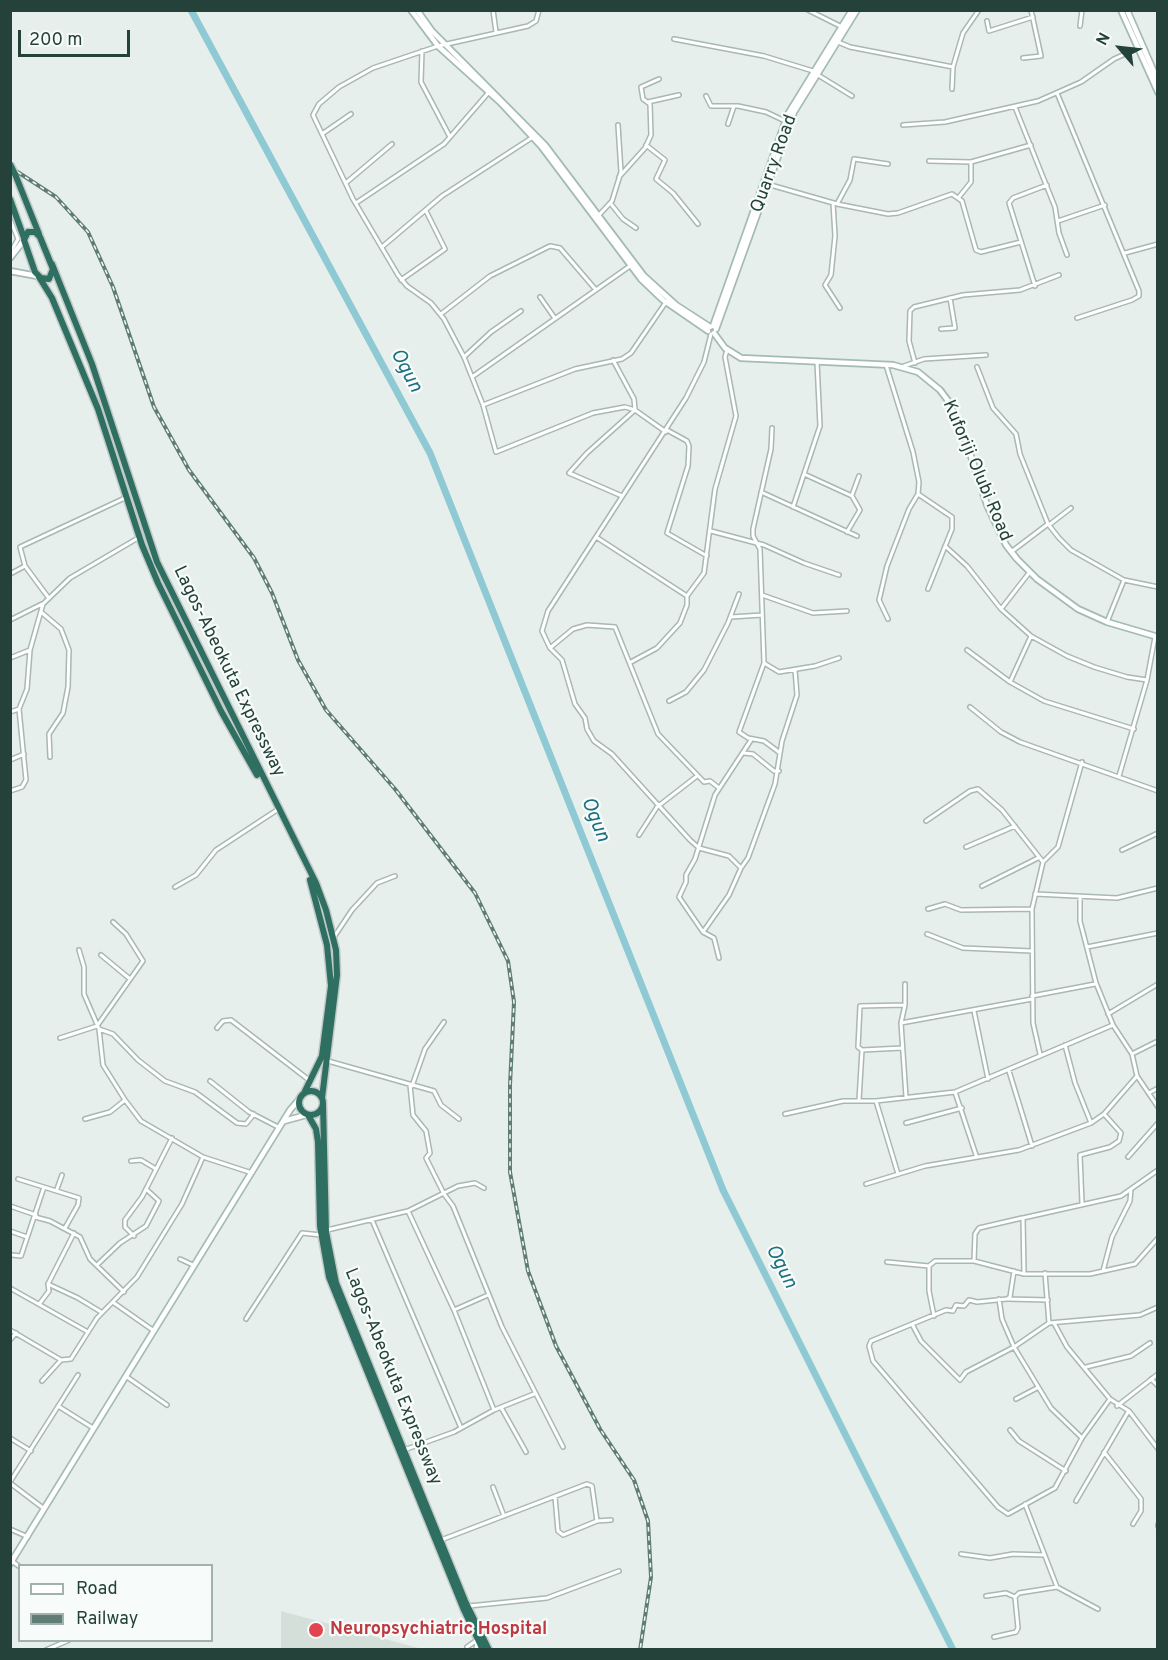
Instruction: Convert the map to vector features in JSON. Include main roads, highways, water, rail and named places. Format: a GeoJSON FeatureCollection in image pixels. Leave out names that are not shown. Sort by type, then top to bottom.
{"type":"FeatureCollection","features":[{"type":"Feature","properties":{"kind":"highway"},"geometry":{"type":"LineString","coordinates":[[10,164],[40,237]]}},
{"type":"Feature","properties":{"kind":"highway"},"geometry":{"type":"LineString","coordinates":[[10,199],[24,239],[32,231],[40,237]]}},
{"type":"Feature","properties":{"kind":"highway","name":"Lagos-Abeokuta Expressway"},"geometry":{"type":"LineString","coordinates":[[40,237],[92,364],[134,508],[140,537],[185,638],[196,653],[316,883],[333,939],[337,990],[322,1101],[323,1233],[336,1283],[468,1606],[489,1650]]}},
{"type":"Feature","properties":{"kind":"highway","name":"Lagos-Abeokuta Expressway"},"geometry":{"type":"LineString","coordinates":[[24,239],[38,276],[52,298],[80,364],[127,497],[190,633],[196,653],[221,711],[277,810],[312,885],[329,960],[329,1011],[322,1056],[303,1093]]}},
{"type":"Feature","properties":{"kind":"highway"},"geometry":{"type":"LineString","coordinates":[[38,276],[49,279],[53,273],[52,264]]}},
{"type":"Feature","properties":{"kind":"highway"},"geometry":{"type":"LineString","coordinates":[[313,1089],[322,1101],[316,1116],[307,1115],[301,1109],[303,1093],[313,1089]]}},
{"type":"Feature","properties":{"kind":"highway","name":"Lagos-Abeokuta Expressway"},"geometry":{"type":"LineString","coordinates":[[307,1115],[315,1129],[318,1142],[324,1258],[334,1293],[483,1650]]}},
{"type":"Feature","properties":{"kind":"main road"},"geometry":{"type":"LineString","coordinates":[[411,10],[438,46],[489,92],[533,137],[562,172],[630,266],[666,302],[712,330]]}},
{"type":"Feature","properties":{"kind":"main road"},"geometry":{"type":"LineString","coordinates":[[417,10],[446,45],[545,145],[644,276],[676,305],[712,330]]}},
{"type":"Feature","properties":{"kind":"main road","name":"Quarry Road"},"geometry":{"type":"LineString","coordinates":[[712,330],[785,121],[852,10]]}},
{"type":"Feature","properties":{"kind":"main road","name":"Quarry Road"},"geometry":{"type":"LineString","coordinates":[[712,330],[794,112],[815,73],[857,10]]}},
{"type":"Feature","properties":{"kind":"main road"},"geometry":{"type":"LineString","coordinates":[[1121,10],[1136,49],[1158,92]]}},
{"type":"Feature","properties":{"kind":"main road"},"geometry":{"type":"LineString","coordinates":[[1127,10],[1158,81]]}},
{"type":"Feature","properties":{"kind":"main road"},"geometry":{"type":"LineString","coordinates":[[10,255],[24,239]]}},
{"type":"Feature","properties":{"kind":"main road"},"geometry":{"type":"LineString","coordinates":[[10,271],[38,276]]}},
{"type":"Feature","properties":{"kind":"main road","name":"Kuforiji Olubi Road"},"geometry":{"type":"LineString","coordinates":[[712,330],[727,350],[749,360],[904,366],[926,377],[949,402],[966,441],[987,505],[1011,552],[1030,572],[1078,609],[1107,622],[1156,637]]}},
{"type":"Feature","properties":{"kind":"main road"},"geometry":{"type":"LineString","coordinates":[[11,1563],[303,1093]]}},
{"type":"Feature","properties":{"kind":"main road"},"geometry":{"type":"LineString","coordinates":[[284,1121],[307,1115]]}},
{"type":"Feature","properties":{"kind":"waterway","name":"Ogun"},"geometry":{"type":"LineString","coordinates":[[191,10],[430,453],[723,1190],[953,1650]]}},
{"type":"Feature","properties":{"kind":"railway"},"geometry":{"type":"LineString","coordinates":[[10,167],[56,197],[88,232],[113,287],[154,407],[189,470],[254,558],[272,593],[298,660],[326,710],[395,789],[475,893],[508,961],[514,1002],[510,1085],[510,1172],[528,1271],[556,1346],[600,1429],[634,1480],[648,1521],[651,1577],[640,1650]]}},
{"type":"Feature","properties":{"kind":"place","name":"Neuropsychiatric Hospital"},"geometry":{"type":"Point","coordinates":[316,1630]}}]}
